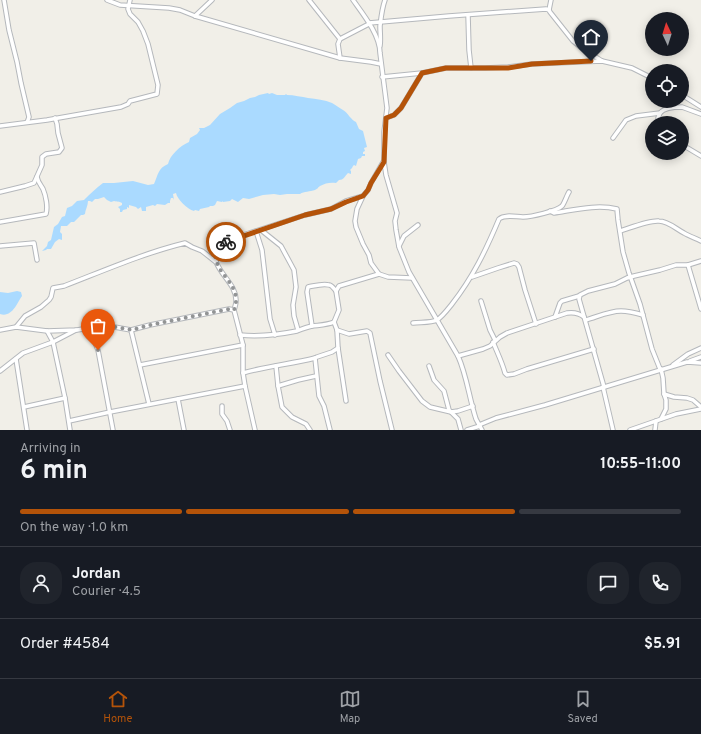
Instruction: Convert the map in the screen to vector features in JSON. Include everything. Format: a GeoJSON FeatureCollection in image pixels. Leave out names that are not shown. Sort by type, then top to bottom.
{"type":"FeatureCollection","features":[{"type":"Feature","properties":{"kind":"street"},"geometry":{"type":"LineString","coordinates":[[4,0],[9,30],[29,117],[27,122]]}},
{"type":"Feature","properties":{"kind":"street"},"geometry":{"type":"LineString","coordinates":[[107,0],[120,5],[180,10],[195,16],[340,58],[381,64]]}},
{"type":"Feature","properties":{"kind":"street"},"geometry":{"type":"LineString","coordinates":[[0,126],[121,107],[128,104],[130,101],[157,94],[158,85],[148,44],[138,22],[130,14],[128,9],[130,0]]}},
{"type":"Feature","properties":{"kind":"street"},"geometry":{"type":"LineString","coordinates":[[195,16],[212,0]]}},
{"type":"Feature","properties":{"kind":"street"},"geometry":{"type":"LineString","coordinates":[[309,0],[340,39]]}},
{"type":"Feature","properties":{"kind":"street"},"geometry":{"type":"LineString","coordinates":[[353,0],[369,23],[380,48]]}},
{"type":"Feature","properties":{"kind":"street"},"geometry":{"type":"LineString","coordinates":[[384,0],[380,48],[382,77],[387,108],[384,162],[386,175],[397,213],[395,221],[399,247],[412,278],[458,356],[464,370],[476,417],[481,427]]}},
{"type":"Feature","properties":{"kind":"street"},"geometry":{"type":"LineString","coordinates":[[551,0],[549,10],[573,41],[602,61]]}},
{"type":"Feature","properties":{"kind":"street"},"geometry":{"type":"LineString","coordinates":[[340,58],[338,44],[340,39],[369,23],[468,14],[549,10]]}},
{"type":"Feature","properties":{"kind":"street"},"geometry":{"type":"LineString","coordinates":[[468,14],[471,68]]}},
{"type":"Feature","properties":{"kind":"street"},"geometry":{"type":"LineString","coordinates":[[382,77],[422,73],[446,68],[508,68],[532,64],[602,61],[632,68],[645,74]]}},
{"type":"Feature","properties":{"kind":"street"},"geometry":{"type":"LineString","coordinates":[[386,118],[394,115],[401,108],[422,73]]}},
{"type":"Feature","properties":{"kind":"street"},"geometry":{"type":"LineString","coordinates":[[689,99],[701,106]]}},
{"type":"Feature","properties":{"kind":"street"},"geometry":{"type":"LineString","coordinates":[[613,138],[626,120],[636,116],[660,113],[662,110],[682,107],[701,114]]}},
{"type":"Feature","properties":{"kind":"street"},"geometry":{"type":"LineString","coordinates":[[0,192],[34,183],[42,165],[42,157],[46,154],[59,152],[62,148],[55,118]]}},
{"type":"Feature","properties":{"kind":"street"},"geometry":{"type":"LineString","coordinates":[[689,149],[700,153]]}},
{"type":"Feature","properties":{"kind":"street"},"geometry":{"type":"LineString","coordinates":[[379,274],[371,263],[369,255],[356,227],[355,221],[357,210],[363,196],[384,162]]}},
{"type":"Feature","properties":{"kind":"street"},"geometry":{"type":"LineString","coordinates":[[0,222],[46,214],[48,209],[46,199],[38,182],[37,176]]}},
{"type":"Feature","properties":{"kind":"street"},"geometry":{"type":"LineString","coordinates":[[413,323],[437,320],[447,310],[472,277],[485,252],[499,219],[502,217],[532,216],[550,211],[562,206],[569,192]]}},
{"type":"Feature","properties":{"kind":"street"},"geometry":{"type":"LineString","coordinates":[[216,262],[217,245],[305,215],[331,209],[363,196]]}},
{"type":"Feature","properties":{"kind":"street"},"geometry":{"type":"LineString","coordinates":[[550,211],[554,213],[593,208],[616,209],[618,211],[623,252],[644,315],[652,349],[663,378],[666,408],[661,419]]}},
{"type":"Feature","properties":{"kind":"street"},"geometry":{"type":"LineString","coordinates":[[620,231],[655,221],[660,221],[670,224],[701,241]]}},
{"type":"Feature","properties":{"kind":"street"},"geometry":{"type":"LineString","coordinates":[[399,247],[404,236],[418,225]]}},
{"type":"Feature","properties":{"kind":"street"},"geometry":{"type":"LineString","coordinates":[[260,230],[281,246],[294,270],[296,287],[293,305],[298,330]]}},
{"type":"Feature","properties":{"kind":"street"},"geometry":{"type":"LineString","coordinates":[[256,231],[262,250],[270,320],[275,335]]}},
{"type":"Feature","properties":{"kind":"street"},"geometry":{"type":"LineString","coordinates":[[0,246],[34,243],[38,260]]}},
{"type":"Feature","properties":{"kind":"street"},"geometry":{"type":"LineString","coordinates":[[16,327],[25,316],[41,307],[49,300],[53,288],[64,286],[126,262],[185,243],[202,251],[216,262],[235,290],[237,301],[234,310],[243,345],[243,372],[254,430]]}},
{"type":"Feature","properties":{"kind":"street"},"geometry":{"type":"LineString","coordinates":[[555,317],[562,301],[579,296],[585,292],[615,284],[627,278],[676,265],[688,265],[701,261]]}},
{"type":"Feature","properties":{"kind":"street"},"geometry":{"type":"LineString","coordinates":[[472,277],[514,263],[517,264],[536,324]]}},
{"type":"Feature","properties":{"kind":"street"},"geometry":{"type":"LineString","coordinates":[[688,265],[701,309]]}},
{"type":"Feature","properties":{"kind":"street"},"geometry":{"type":"LineString","coordinates":[[336,291],[339,286],[379,274],[388,277],[412,278]]}},
{"type":"Feature","properties":{"kind":"street"},"geometry":{"type":"LineString","coordinates":[[312,326],[307,292],[308,288],[319,285],[330,285],[336,291],[339,310],[334,322],[337,330],[338,348],[346,401]]}},
{"type":"Feature","properties":{"kind":"street"},"geometry":{"type":"LineString","coordinates":[[579,296],[604,387],[613,430]]}},
{"type":"Feature","properties":{"kind":"street"},"geometry":{"type":"LineString","coordinates":[[481,301],[496,350],[500,356],[507,375],[594,349]]}},
{"type":"Feature","properties":{"kind":"street"},"geometry":{"type":"LineString","coordinates":[[0,330],[16,327],[47,331],[76,330],[109,326],[132,330],[229,309],[234,310]]}},
{"type":"Feature","properties":{"kind":"street"},"geometry":{"type":"LineString","coordinates":[[585,319],[621,311],[644,315]]}},
{"type":"Feature","properties":{"kind":"street"},"geometry":{"type":"LineString","coordinates":[[458,356],[490,346],[494,341],[507,333],[567,313],[574,312],[580,314],[585,319]]}},
{"type":"Feature","properties":{"kind":"street"},"geometry":{"type":"LineString","coordinates":[[240,335],[260,337],[275,335],[334,322]]}},
{"type":"Feature","properties":{"kind":"street"},"geometry":{"type":"LineString","coordinates":[[89,328],[98,350],[113,430]]}},
{"type":"Feature","properties":{"kind":"street"},"geometry":{"type":"LineString","coordinates":[[0,371],[24,353],[53,342],[76,330]]}},
{"type":"Feature","properties":{"kind":"street"},"geometry":{"type":"LineString","coordinates":[[132,330],[149,404]]}},
{"type":"Feature","properties":{"kind":"street"},"geometry":{"type":"LineString","coordinates":[[337,330],[349,334],[367,331],[370,333],[392,430]]}},
{"type":"Feature","properties":{"kind":"street"},"geometry":{"type":"LineString","coordinates":[[47,331],[53,342],[70,430]]}},
{"type":"Feature","properties":{"kind":"street"},"geometry":{"type":"LineString","coordinates":[[140,365],[243,345]]}},
{"type":"Feature","properties":{"kind":"street"},"geometry":{"type":"LineString","coordinates":[[243,372],[315,358],[332,352],[338,348]]}},
{"type":"Feature","properties":{"kind":"street"},"geometry":{"type":"LineString","coordinates":[[671,366],[688,354],[701,348]]}},
{"type":"Feature","properties":{"kind":"street"},"geometry":{"type":"LineString","coordinates":[[388,355],[398,371],[422,401],[430,408],[451,412],[473,406]]}},
{"type":"Feature","properties":{"kind":"street"},"geometry":{"type":"LineString","coordinates":[[467,430],[481,427],[496,418],[687,362],[701,356]]}},
{"type":"Feature","properties":{"kind":"street"},"geometry":{"type":"LineString","coordinates":[[315,358],[316,376],[320,396],[330,430]]}},
{"type":"Feature","properties":{"kind":"street"},"geometry":{"type":"LineString","coordinates":[[16,359],[27,430]]}},
{"type":"Feature","properties":{"kind":"street"},"geometry":{"type":"LineString","coordinates":[[687,362],[701,363]]}},
{"type":"Feature","properties":{"kind":"street"},"geometry":{"type":"LineString","coordinates":[[0,364],[7,365]]}},
{"type":"Feature","properties":{"kind":"street"},"geometry":{"type":"LineString","coordinates":[[276,366],[282,407],[292,417],[306,424],[310,430]]}},
{"type":"Feature","properties":{"kind":"street"},"geometry":{"type":"LineString","coordinates":[[428,366],[434,380],[444,392],[446,401],[451,412],[458,420],[461,430]]}},
{"type":"Feature","properties":{"kind":"street"},"geometry":{"type":"LineString","coordinates":[[278,386],[316,376]]}},
{"type":"Feature","properties":{"kind":"street"},"geometry":{"type":"LineString","coordinates":[[69,422],[149,404],[245,386]]}},
{"type":"Feature","properties":{"kind":"street"},"geometry":{"type":"LineString","coordinates":[[664,394],[674,398],[687,398],[693,400],[701,408]]}},
{"type":"Feature","properties":{"kind":"street"},"geometry":{"type":"LineString","coordinates":[[24,407],[65,398]]}},
{"type":"Feature","properties":{"kind":"street"},"geometry":{"type":"LineString","coordinates":[[178,399],[184,430]]}},
{"type":"Feature","properties":{"kind":"street"},"geometry":{"type":"LineString","coordinates":[[222,406],[222,414],[227,421],[230,430]]}},
{"type":"Feature","properties":{"kind":"street"},"geometry":{"type":"LineString","coordinates":[[630,430],[676,414],[701,408]]}},
{"type":"Feature","properties":{"kind":"street"},"geometry":{"type":"LineString","coordinates":[[655,430],[656,421]]}},
{"type":"Feature","properties":{"kind":"water"},"geometry":{"type":"Polygon","coordinates":[[[268,93],[317,99],[329,102],[345,111],[356,122],[359,129],[363,131],[367,147],[364,148],[365,151],[363,152],[365,156],[358,159],[356,166],[354,165],[350,170],[351,174],[348,173],[343,179],[336,183],[326,183],[315,190],[300,194],[263,195],[249,199],[243,198],[238,202],[232,199],[230,201],[223,202],[217,201],[215,205],[200,209],[199,211],[191,210],[185,206],[180,201],[176,193],[173,194],[174,200],[171,198],[170,203],[146,207],[146,211],[142,211],[141,207],[138,209],[129,205],[129,208],[127,207],[127,209],[120,212],[118,207],[122,205],[121,202],[111,202],[104,197],[95,199],[92,202],[88,201],[85,214],[81,215],[67,226],[61,226],[60,232],[62,234],[62,240],[59,239],[55,242],[51,249],[42,251],[51,240],[54,227],[58,224],[62,217],[65,216],[67,208],[72,206],[77,201],[84,200],[103,183],[133,181],[148,185],[154,184],[160,170],[168,164],[176,151],[189,142],[190,138],[197,134],[200,130],[199,128],[204,128],[210,125],[220,114],[237,103],[268,93]]]}},
{"type":"Feature","properties":{"kind":"water"},"geometry":{"type":"Polygon","coordinates":[[[17,291],[21,292],[22,296],[14,309],[8,314],[0,314],[0,292],[8,293],[17,291]]]}},
{"type":"Feature","properties":{"kind":"way so far"},"geometry":{"type":"LineString","coordinates":[[98,350],[89,328],[109,326],[132,330],[229,309],[234,310],[237,301],[235,290],[216,262],[217,245],[226,242]]}},
{"type":"Feature","properties":{"kind":"route"},"geometry":{"type":"LineString","coordinates":[[226,242],[305,215],[331,209],[363,196],[384,162],[384,132],[386,118],[394,115],[401,108],[422,73],[446,68],[508,68],[532,64],[591,61]]}}]}
